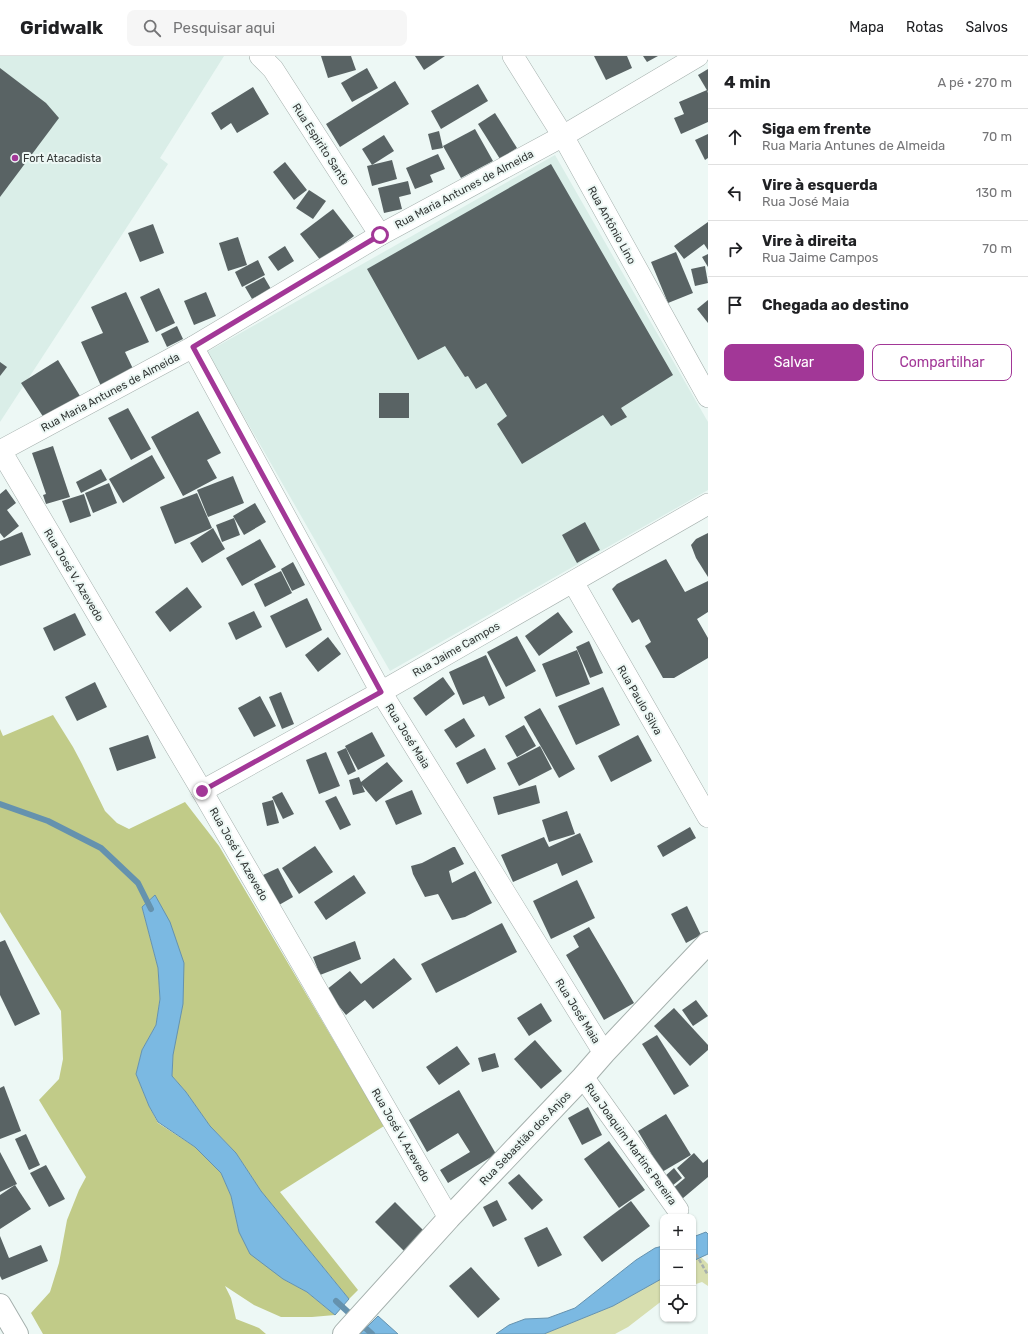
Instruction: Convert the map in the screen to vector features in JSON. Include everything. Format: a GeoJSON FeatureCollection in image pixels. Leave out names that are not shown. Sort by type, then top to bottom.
{"type":"FeatureCollection","features":[{"type":"Feature","properties":{"kind":"street","name":"Rua Espirito Santo"},"geometry":{"type":"LineString","coordinates":[[260,56],[273,69],[380,235]]}},
{"type":"Feature","properties":{"kind":"street","name":"Rua Antônio Lino"},"geometry":{"type":"LineString","coordinates":[[513,56],[562,136],[708,397]]}},
{"type":"Feature","properties":{"kind":"street","name":"Rua Maria Antunes de Almeida"},"geometry":{"type":"LineString","coordinates":[[0,451],[193,347],[380,235],[562,136],[698,56]]}},
{"type":"Feature","properties":{"kind":"street","name":"Rua José Maia"},"geometry":{"type":"LineString","coordinates":[[193,347],[381,692],[604,1053]]}},
{"type":"Feature","properties":{"kind":"street","name":"Rua José V. Azevedo"},"geometry":{"type":"LineString","coordinates":[[0,451],[202,791],[449,1218]]}},
{"type":"Feature","properties":{"kind":"street","name":"Rua Jaime Campos"},"geometry":{"type":"LineString","coordinates":[[202,791],[381,692],[708,504]]}},
{"type":"Feature","properties":{"kind":"street","name":"Rua Paulo Silva"},"geometry":{"type":"LineString","coordinates":[[573,582],[708,817]]}},
{"type":"Feature","properties":{"kind":"street","name":"Rua Sebastião dos Anjos"},"geometry":{"type":"LineString","coordinates":[[344,1334],[449,1218],[583,1078],[604,1053],[708,943]]}},
{"type":"Feature","properties":{"kind":"street","name":"Rua Joaquim Martins Pereira"},"geometry":{"type":"LineString","coordinates":[[583,1078],[678,1210]]}},
{"type":"Feature","properties":{"kind":"street"},"geometry":{"type":"LineString","coordinates":[[0,1305],[17,1334]]}},
{"type":"Feature","properties":{"kind":"path"},"geometry":{"type":"LineString","coordinates":[[694,1250],[708,1275]]}},
{"type":"Feature","properties":{"kind":"shaded area"},"geometry":{"type":"Polygon","coordinates":[[[0,56],[224,56],[160,158],[168,164],[0,422],[0,56]]]}},
{"type":"Feature","properties":{"kind":"shaded area"},"geometry":{"type":"Polygon","coordinates":[[[555,155],[708,422],[708,490],[390,671],[207,352],[555,155]]]}},
{"type":"Feature","properties":{"kind":"green space"},"geometry":{"type":"Polygon","coordinates":[[[53,715],[73,747],[105,811],[117,823],[129,829],[185,802],[219,846],[384,1126],[280,1192],[358,1290],[349,1299],[261,1191],[236,1153],[210,1126],[186,1092],[172,1076],[173,1055],[155,895],[142,907],[158,968],[160,999],[156,1025],[142,1050],[136,1074],[149,1106],[158,1123],[195,1147],[221,1173],[231,1196],[239,1232],[283,1279],[307,1292],[335,1315],[281,1317],[254,1305],[225,1286],[231,1298],[236,1319],[259,1328],[266,1334],[43,1334],[31,1313],[50,1292],[59,1263],[67,1220],[86,1177],[39,1100],[59,1079],[63,1059],[61,1011],[0,912],[0,729],[3,736],[53,715]]]}},
{"type":"Feature","properties":{"kind":"green space"},"geometry":{"type":"Polygon","coordinates":[[[701,1257],[708,1264],[708,1286],[702,1282],[696,1284],[696,1260],[701,1257]]]}},
{"type":"Feature","properties":{"kind":"green space"},"geometry":{"type":"Polygon","coordinates":[[[660,1280],[660,1302],[628,1327],[615,1334],[544,1334],[613,1306],[660,1280]]]}},
{"type":"Feature","properties":{"kind":"water"},"geometry":{"type":"Polygon","coordinates":[[[155,895],[170,922],[184,963],[183,1004],[173,1055],[172,1076],[186,1092],[210,1126],[236,1153],[261,1191],[349,1299],[335,1315],[307,1292],[283,1279],[250,1254],[239,1232],[231,1196],[221,1173],[195,1147],[158,1122],[149,1106],[136,1074],[142,1050],[156,1025],[160,999],[158,968],[142,907],[155,895]]]}},
{"type":"Feature","properties":{"kind":"water"},"geometry":{"type":"Polygon","coordinates":[[[706,1232],[708,1234],[708,1254],[696,1260],[696,1250],[696,1236],[706,1232]]]}},
{"type":"Feature","properties":{"kind":"water"},"geometry":{"type":"Polygon","coordinates":[[[660,1247],[660,1280],[613,1306],[544,1334],[496,1334],[509,1325],[525,1319],[548,1318],[575,1308],[636,1260],[655,1248],[660,1247]]]}},
{"type":"Feature","properties":{"kind":"water"},"geometry":{"type":"Polygon","coordinates":[[[378,1316],[398,1334],[360,1334],[378,1316]]]}},
{"type":"Feature","properties":{"kind":"building"},"geometry":{"type":"Polygon","coordinates":[[[321,56],[351,56],[356,70],[328,78],[321,56]]]}},
{"type":"Feature","properties":{"kind":"building"},"geometry":{"type":"Polygon","coordinates":[[[415,56],[445,56],[424,70],[415,56]]]}},
{"type":"Feature","properties":{"kind":"building"},"geometry":{"type":"Polygon","coordinates":[[[594,56],[627,56],[632,68],[606,80],[594,56]]]}},
{"type":"Feature","properties":{"kind":"building"},"geometry":{"type":"Polygon","coordinates":[[[643,56],[658,56],[647,62],[643,56]]]}},
{"type":"Feature","properties":{"kind":"building","name":"Fort Atacadista"},"geometry":{"type":"Polygon","coordinates":[[[0,68],[46,103],[59,118],[0,197],[0,68]]]}},
{"type":"Feature","properties":{"kind":"building"},"geometry":{"type":"Polygon","coordinates":[[[367,68],[378,88],[352,102],[341,83],[367,68]]]}},
{"type":"Feature","properties":{"kind":"building"},"geometry":{"type":"Polygon","coordinates":[[[708,69],[708,92],[698,75],[708,69]]]}},
{"type":"Feature","properties":{"kind":"building"},"geometry":{"type":"Polygon","coordinates":[[[395,81],[409,104],[340,147],[326,124],[395,81]]]}},
{"type":"Feature","properties":{"kind":"building"},"geometry":{"type":"Polygon","coordinates":[[[478,84],[488,101],[441,129],[431,111],[478,84]]]}},
{"type":"Feature","properties":{"kind":"building"},"geometry":{"type":"Polygon","coordinates":[[[253,87],[269,114],[237,133],[231,123],[221,130],[211,113],[253,87]]]}},
{"type":"Feature","properties":{"kind":"building"},"geometry":{"type":"Polygon","coordinates":[[[707,90],[708,122],[681,134],[674,118],[684,114],[679,102],[707,90]]]}},
{"type":"Feature","properties":{"kind":"building"},"geometry":{"type":"Polygon","coordinates":[[[495,113],[517,148],[500,159],[478,124],[495,113]]]}},
{"type":"Feature","properties":{"kind":"building"},"geometry":{"type":"Polygon","coordinates":[[[475,129],[493,161],[461,178],[443,146],[475,129]]]}},
{"type":"Feature","properties":{"kind":"building"},"geometry":{"type":"Polygon","coordinates":[[[439,131],[443,148],[432,150],[428,134],[439,131]]]}},
{"type":"Feature","properties":{"kind":"building"},"geometry":{"type":"Polygon","coordinates":[[[708,134],[708,158],[705,160],[695,140],[708,134]]]}},
{"type":"Feature","properties":{"kind":"building"},"geometry":{"type":"Polygon","coordinates":[[[384,135],[394,151],[372,165],[362,149],[384,135]]]}},
{"type":"Feature","properties":{"kind":"building"},"geometry":{"type":"Polygon","coordinates":[[[438,154],[445,169],[430,175],[433,182],[415,189],[406,168],[438,154]]]}},
{"type":"Feature","properties":{"kind":"building"},"geometry":{"type":"Polygon","coordinates":[[[392,160],[397,179],[372,186],[367,166],[392,160]]]}},
{"type":"Feature","properties":{"kind":"building"},"geometry":{"type":"Polygon","coordinates":[[[285,162],[307,190],[294,200],[273,172],[285,162]]]}},
{"type":"Feature","properties":{"kind":"building"},"geometry":{"type":"Polygon","coordinates":[[[551,164],[673,375],[621,408],[627,417],[611,426],[603,415],[522,464],[497,424],[507,416],[486,383],[476,389],[468,376],[465,377],[445,346],[418,360],[367,269],[551,164]]]}},
{"type":"Feature","properties":{"kind":"building"},"geometry":{"type":"Polygon","coordinates":[[[408,181],[411,194],[399,197],[402,209],[384,213],[378,188],[408,181]]]}},
{"type":"Feature","properties":{"kind":"building"},"geometry":{"type":"Polygon","coordinates":[[[309,190],[326,201],[313,219],[296,208],[309,190]]]}},
{"type":"Feature","properties":{"kind":"building"},"geometry":{"type":"Polygon","coordinates":[[[333,209],[354,236],[321,261],[300,234],[333,209]]]}},
{"type":"Feature","properties":{"kind":"building"},"geometry":{"type":"Polygon","coordinates":[[[708,222],[708,250],[704,244],[684,259],[674,246],[708,222]]]}},
{"type":"Feature","properties":{"kind":"building"},"geometry":{"type":"Polygon","coordinates":[[[153,224],[164,253],[140,262],[128,233],[153,224]]]}},
{"type":"Feature","properties":{"kind":"building"},"geometry":{"type":"Polygon","coordinates":[[[238,237],[247,265],[228,271],[219,243],[238,237]]]}},
{"type":"Feature","properties":{"kind":"building"},"geometry":{"type":"Polygon","coordinates":[[[285,246],[294,261],[278,271],[268,257],[285,246]]]}},
{"type":"Feature","properties":{"kind":"building"},"geometry":{"type":"Polygon","coordinates":[[[676,252],[693,293],[668,303],[651,262],[676,252]]]}},
{"type":"Feature","properties":{"kind":"building"},"geometry":{"type":"Polygon","coordinates":[[[708,254],[708,267],[702,257],[708,254]]]}},
{"type":"Feature","properties":{"kind":"building"},"geometry":{"type":"Polygon","coordinates":[[[258,260],[265,275],[242,287],[235,272],[258,260]]]}},
{"type":"Feature","properties":{"kind":"building"},"geometry":{"type":"Polygon","coordinates":[[[705,266],[708,283],[695,286],[691,269],[705,266]]]}},
{"type":"Feature","properties":{"kind":"building"},"geometry":{"type":"Polygon","coordinates":[[[264,277],[271,289],[252,299],[245,287],[264,277]]]}},
{"type":"Feature","properties":{"kind":"building"},"geometry":{"type":"Polygon","coordinates":[[[159,288],[175,323],[156,332],[140,297],[159,288]]]}},
{"type":"Feature","properties":{"kind":"building"},"geometry":{"type":"Polygon","coordinates":[[[126,292],[149,342],[125,352],[134,371],[101,386],[81,342],[103,333],[91,307],[126,292]]]}},
{"type":"Feature","properties":{"kind":"building"},"geometry":{"type":"Polygon","coordinates":[[[206,292],[216,316],[194,325],[184,301],[206,292]]]}},
{"type":"Feature","properties":{"kind":"building"},"geometry":{"type":"Polygon","coordinates":[[[708,300],[708,323],[697,309],[708,300]]]}},
{"type":"Feature","properties":{"kind":"building"},"geometry":{"type":"Polygon","coordinates":[[[177,326],[183,339],[167,347],[161,334],[177,326]]]}},
{"type":"Feature","properties":{"kind":"building"},"geometry":{"type":"Polygon","coordinates":[[[58,360],[80,396],[44,418],[21,383],[58,360]]]}},
{"type":"Feature","properties":{"kind":"building"},"geometry":{"type":"Polygon","coordinates":[[[0,362],[7,367],[0,376],[0,362]]]}},
{"type":"Feature","properties":{"kind":"building"},"geometry":{"type":"Polygon","coordinates":[[[379,393],[409,393],[409,418],[379,418],[379,393]]]}},
{"type":"Feature","properties":{"kind":"building"},"geometry":{"type":"Polygon","coordinates":[[[128,408],[151,449],[131,460],[108,418],[128,408]]]}},
{"type":"Feature","properties":{"kind":"building"},"geometry":{"type":"Polygon","coordinates":[[[198,411],[221,453],[207,460],[217,478],[183,496],[151,437],[198,411]]]}},
{"type":"Feature","properties":{"kind":"building"},"geometry":{"type":"Polygon","coordinates":[[[53,446],[70,497],[46,504],[43,495],[46,494],[32,453],[53,446]]]}},
{"type":"Feature","properties":{"kind":"building"},"geometry":{"type":"Polygon","coordinates":[[[152,455],[165,478],[123,503],[109,479],[152,455]]]}},
{"type":"Feature","properties":{"kind":"building"},"geometry":{"type":"Polygon","coordinates":[[[101,469],[107,480],[81,493],[76,482],[101,469]]]}},
{"type":"Feature","properties":{"kind":"building"},"geometry":{"type":"Polygon","coordinates":[[[233,476],[244,503],[208,517],[197,490],[233,476]]]}},
{"type":"Feature","properties":{"kind":"building"},"geometry":{"type":"Polygon","coordinates":[[[109,483],[117,503],[93,513],[85,493],[109,483]]]}},
{"type":"Feature","properties":{"kind":"building"},"geometry":{"type":"Polygon","coordinates":[[[6,489],[16,503],[7,510],[19,526],[4,538],[0,533],[0,494],[6,489]]]}},
{"type":"Feature","properties":{"kind":"building"},"geometry":{"type":"Polygon","coordinates":[[[197,493],[212,528],[175,544],[160,507],[197,493]]]}},
{"type":"Feature","properties":{"kind":"building"},"geometry":{"type":"Polygon","coordinates":[[[84,494],[91,516],[70,523],[62,501],[84,494]]]}},
{"type":"Feature","properties":{"kind":"building"},"geometry":{"type":"Polygon","coordinates":[[[255,503],[266,522],[244,535],[233,516],[255,503]]]}},
{"type":"Feature","properties":{"kind":"building"},"geometry":{"type":"Polygon","coordinates":[[[234,518],[240,535],[222,542],[216,525],[234,518]]]}},
{"type":"Feature","properties":{"kind":"building"},"geometry":{"type":"Polygon","coordinates":[[[585,522],[600,550],[577,563],[562,535],[585,522]]]}},
{"type":"Feature","properties":{"kind":"building"},"geometry":{"type":"Polygon","coordinates":[[[213,528],[225,549],[202,563],[190,543],[213,528]]]}},
{"type":"Feature","properties":{"kind":"building"},"geometry":{"type":"Polygon","coordinates":[[[22,532],[31,555],[0,566],[0,541],[22,532]]]}},
{"type":"Feature","properties":{"kind":"building"},"geometry":{"type":"Polygon","coordinates":[[[708,533],[708,577],[696,558],[691,545],[696,539],[708,533]]]}},
{"type":"Feature","properties":{"kind":"building"},"geometry":{"type":"Polygon","coordinates":[[[260,539],[276,567],[242,586],[226,558],[260,539]]]}},
{"type":"Feature","properties":{"kind":"building"},"geometry":{"type":"Polygon","coordinates":[[[666,559],[685,592],[708,581],[708,612],[697,619],[708,638],[708,658],[674,678],[663,678],[645,646],[651,642],[639,619],[632,623],[612,589],[617,584],[666,559]]]}},
{"type":"Feature","properties":{"kind":"building"},"geometry":{"type":"Polygon","coordinates":[[[293,562],[305,585],[292,591],[281,569],[293,562]]]}},
{"type":"Feature","properties":{"kind":"building"},"geometry":{"type":"Polygon","coordinates":[[[281,571],[292,593],[265,607],[254,584],[281,571]]]}},
{"type":"Feature","properties":{"kind":"building"},"geometry":{"type":"Polygon","coordinates":[[[187,587],[202,607],[170,632],[155,612],[187,587]]]}},
{"type":"Feature","properties":{"kind":"building"},"geometry":{"type":"Polygon","coordinates":[[[307,598],[322,630],[286,648],[270,616],[307,598]]]}},
{"type":"Feature","properties":{"kind":"building"},"geometry":{"type":"Polygon","coordinates":[[[254,611],[262,627],[236,640],[228,623],[254,611]]]}},
{"type":"Feature","properties":{"kind":"building"},"geometry":{"type":"Polygon","coordinates":[[[558,612],[573,632],[539,656],[525,636],[558,612]]]}},
{"type":"Feature","properties":{"kind":"building"},"geometry":{"type":"Polygon","coordinates":[[[75,613],[86,635],[54,651],[43,628],[75,613]]]}},
{"type":"Feature","properties":{"kind":"building"},"geometry":{"type":"Polygon","coordinates":[[[517,636],[536,671],[506,687],[487,652],[517,636]]]}},
{"type":"Feature","properties":{"kind":"building"},"geometry":{"type":"Polygon","coordinates":[[[328,637],[341,654],[318,672],[305,655],[328,637]]]}},
{"type":"Feature","properties":{"kind":"building"},"geometry":{"type":"Polygon","coordinates":[[[589,641],[603,673],[590,678],[576,647],[589,641]]]}},
{"type":"Feature","properties":{"kind":"building"},"geometry":{"type":"Polygon","coordinates":[[[577,650],[590,684],[556,697],[542,664],[577,650]]]}},
{"type":"Feature","properties":{"kind":"building"},"geometry":{"type":"Polygon","coordinates":[[[486,655],[505,698],[489,706],[484,696],[463,705],[449,672],[486,655]]]}},
{"type":"Feature","properties":{"kind":"building"},"geometry":{"type":"Polygon","coordinates":[[[443,677],[455,694],[426,716],[413,698],[443,677]]]}},
{"type":"Feature","properties":{"kind":"building"},"geometry":{"type":"Polygon","coordinates":[[[95,682],[107,707],[77,721],[65,697],[95,682]]]}},
{"type":"Feature","properties":{"kind":"building"},"geometry":{"type":"Polygon","coordinates":[[[603,687],[620,725],[576,745],[558,706],[603,687]]]}},
{"type":"Feature","properties":{"kind":"building"},"geometry":{"type":"Polygon","coordinates":[[[281,692],[294,724],[282,729],[269,697],[281,692]]]}},
{"type":"Feature","properties":{"kind":"building"},"geometry":{"type":"Polygon","coordinates":[[[260,696],[276,726],[254,737],[238,708],[260,696]]]}},
{"type":"Feature","properties":{"kind":"building"},"geometry":{"type":"Polygon","coordinates":[[[540,708],[575,769],[559,778],[524,717],[540,708]]]}},
{"type":"Feature","properties":{"kind":"building"},"geometry":{"type":"Polygon","coordinates":[[[464,718],[475,736],[456,748],[444,730],[464,718]]]}},
{"type":"Feature","properties":{"kind":"building"},"geometry":{"type":"Polygon","coordinates":[[[524,725],[536,746],[517,757],[505,736],[524,725]]]}},
{"type":"Feature","properties":{"kind":"building"},"geometry":{"type":"Polygon","coordinates":[[[372,732],[385,756],[358,770],[345,746],[372,732]]]}},
{"type":"Feature","properties":{"kind":"building"},"geometry":{"type":"Polygon","coordinates":[[[148,735],[156,758],[117,771],[109,748],[148,735]]]}},
{"type":"Feature","properties":{"kind":"building"},"geometry":{"type":"Polygon","coordinates":[[[638,735],[652,761],[611,782],[598,756],[638,735]]]}},
{"type":"Feature","properties":{"kind":"building"},"geometry":{"type":"Polygon","coordinates":[[[540,746],[552,769],[519,786],[507,763],[540,746]]]}},
{"type":"Feature","properties":{"kind":"building"},"geometry":{"type":"Polygon","coordinates":[[[346,748],[356,771],[348,775],[337,752],[346,748]]]}},
{"type":"Feature","properties":{"kind":"building"},"geometry":{"type":"Polygon","coordinates":[[[485,748],[496,769],[467,784],[456,763],[485,748]]]}},
{"type":"Feature","properties":{"kind":"building"},"geometry":{"type":"Polygon","coordinates":[[[326,752],[340,786],[319,794],[306,760],[326,752]]]}},
{"type":"Feature","properties":{"kind":"building"},"geometry":{"type":"Polygon","coordinates":[[[387,762],[403,781],[376,802],[362,785],[365,792],[353,795],[349,780],[359,777],[361,782],[387,762]]]}},
{"type":"Feature","properties":{"kind":"building"},"geometry":{"type":"Polygon","coordinates":[[[536,785],[540,803],[498,815],[493,797],[536,785]]]}},
{"type":"Feature","properties":{"kind":"building"},"geometry":{"type":"Polygon","coordinates":[[[412,790],[422,814],[396,825],[385,801],[412,790]]]}},
{"type":"Feature","properties":{"kind":"building"},"geometry":{"type":"Polygon","coordinates":[[[282,792],[294,814],[283,819],[272,797],[282,792]]]}},
{"type":"Feature","properties":{"kind":"building"},"geometry":{"type":"Polygon","coordinates":[[[336,796],[351,825],[340,830],[325,801],[336,796]]]}},
{"type":"Feature","properties":{"kind":"building"},"geometry":{"type":"Polygon","coordinates":[[[273,800],[279,823],[267,826],[262,803],[273,800]]]}},
{"type":"Feature","properties":{"kind":"building"},"geometry":{"type":"Polygon","coordinates":[[[567,811],[575,834],[549,842],[542,820],[567,811]]]}},
{"type":"Feature","properties":{"kind":"building"},"geometry":{"type":"Polygon","coordinates":[[[690,827],[696,838],[663,857],[657,846],[690,827]]]}},
{"type":"Feature","properties":{"kind":"building"},"geometry":{"type":"Polygon","coordinates":[[[580,833],[593,862],[562,876],[557,863],[513,882],[501,855],[544,837],[549,847],[580,833]]]}},
{"type":"Feature","properties":{"kind":"building"},"geometry":{"type":"Polygon","coordinates":[[[315,846],[333,872],[299,894],[282,868],[315,846]]]}},
{"type":"Feature","properties":{"kind":"building"},"geometry":{"type":"Polygon","coordinates":[[[455,847],[464,864],[449,871],[452,883],[475,871],[492,903],[465,917],[452,920],[438,894],[425,897],[413,874],[411,866],[422,863],[455,847]]]}},
{"type":"Feature","properties":{"kind":"building"},"geometry":{"type":"Polygon","coordinates":[[[278,868],[293,897],[279,905],[263,875],[278,868]]]}},
{"type":"Feature","properties":{"kind":"building"},"geometry":{"type":"Polygon","coordinates":[[[354,875],[366,893],[326,920],[314,902],[354,875]]]}},
{"type":"Feature","properties":{"kind":"building"},"geometry":{"type":"Polygon","coordinates":[[[577,880],[595,918],[551,939],[533,901],[577,880]]]}},
{"type":"Feature","properties":{"kind":"building"},"geometry":{"type":"Polygon","coordinates":[[[687,906],[701,935],[686,943],[671,914],[687,906]]]}},
{"type":"Feature","properties":{"kind":"building"},"geometry":{"type":"Polygon","coordinates":[[[502,923],[517,952],[436,993],[421,964],[502,923]]]}},
{"type":"Feature","properties":{"kind":"building"},"geometry":{"type":"Polygon","coordinates":[[[589,927],[634,1003],[604,1020],[566,955],[579,947],[573,936],[589,927]]]}},
{"type":"Feature","properties":{"kind":"building"},"geometry":{"type":"Polygon","coordinates":[[[5,940],[40,1014],[15,1026],[0,995],[0,942],[5,940]]]}},
{"type":"Feature","properties":{"kind":"building"},"geometry":{"type":"Polygon","coordinates":[[[355,941],[361,959],[320,975],[313,957],[355,941]]]}},
{"type":"Feature","properties":{"kind":"building"},"geometry":{"type":"Polygon","coordinates":[[[394,958],[412,979],[373,1009],[365,1000],[346,1015],[326,990],[350,971],[361,984],[394,958]]]}},
{"type":"Feature","properties":{"kind":"building"},"geometry":{"type":"Polygon","coordinates":[[[696,1000],[708,1016],[693,1026],[682,1010],[696,1000]]]}},
{"type":"Feature","properties":{"kind":"building"},"geometry":{"type":"Polygon","coordinates":[[[541,1003],[552,1021],[529,1036],[517,1018],[541,1003]]]}},
{"type":"Feature","properties":{"kind":"building"},"geometry":{"type":"Polygon","coordinates":[[[674,1008],[708,1045],[708,1050],[690,1066],[654,1026],[674,1008]]]}},
{"type":"Feature","properties":{"kind":"building"},"geometry":{"type":"Polygon","coordinates":[[[657,1035],[689,1086],[674,1095],[642,1044],[657,1035]]]}},
{"type":"Feature","properties":{"kind":"building"},"geometry":{"type":"Polygon","coordinates":[[[535,1040],[562,1071],[541,1089],[514,1059],[535,1040]]]}},
{"type":"Feature","properties":{"kind":"building"},"geometry":{"type":"Polygon","coordinates":[[[457,1046],[470,1064],[439,1085],[426,1067],[457,1046]]]}},
{"type":"Feature","properties":{"kind":"building"},"geometry":{"type":"Polygon","coordinates":[[[495,1053],[499,1067],[482,1072],[478,1058],[495,1053]]]}},
{"type":"Feature","properties":{"kind":"building"},"geometry":{"type":"Polygon","coordinates":[[[4,1086],[21,1131],[0,1139],[0,1088],[4,1086]]]}},
{"type":"Feature","properties":{"kind":"building"},"geometry":{"type":"Polygon","coordinates":[[[459,1090],[496,1154],[448,1183],[440,1170],[470,1152],[458,1133],[427,1152],[409,1120],[459,1090]]]}},
{"type":"Feature","properties":{"kind":"building"},"geometry":{"type":"Polygon","coordinates":[[[588,1107],[602,1135],[582,1145],[568,1118],[588,1107]]]}},
{"type":"Feature","properties":{"kind":"building"},"geometry":{"type":"Polygon","coordinates":[[[666,1114],[691,1155],[662,1172],[638,1131],[666,1114]]]}},
{"type":"Feature","properties":{"kind":"building"},"geometry":{"type":"Polygon","coordinates":[[[26,1134],[40,1165],[29,1170],[15,1139],[26,1134]]]}},
{"type":"Feature","properties":{"kind":"building"},"geometry":{"type":"Polygon","coordinates":[[[609,1141],[645,1190],[619,1208],[584,1159],[609,1141]]]}},
{"type":"Feature","properties":{"kind":"building"},"geometry":{"type":"Polygon","coordinates":[[[0,1152],[17,1184],[0,1192],[0,1152]]]}},
{"type":"Feature","properties":{"kind":"building"},"geometry":{"type":"Polygon","coordinates":[[[694,1153],[703,1163],[708,1159],[708,1177],[682,1199],[672,1189],[685,1178],[677,1168],[694,1153]]]}},
{"type":"Feature","properties":{"kind":"building"},"geometry":{"type":"Polygon","coordinates":[[[46,1165],[65,1199],[49,1207],[30,1173],[46,1165]]]}},
{"type":"Feature","properties":{"kind":"building"},"geometry":{"type":"Polygon","coordinates":[[[674,1168],[682,1178],[672,1186],[664,1177],[674,1168]]]}},
{"type":"Feature","properties":{"kind":"building"},"geometry":{"type":"Polygon","coordinates":[[[519,1174],[543,1200],[532,1210],[508,1183],[519,1174]]]}},
{"type":"Feature","properties":{"kind":"building"},"geometry":{"type":"Polygon","coordinates":[[[15,1185],[31,1209],[0,1229],[0,1195],[15,1185]]]}},
{"type":"Feature","properties":{"kind":"building"},"geometry":{"type":"Polygon","coordinates":[[[497,1200],[507,1220],[493,1227],[483,1207],[497,1200]]]}},
{"type":"Feature","properties":{"kind":"building"},"geometry":{"type":"Polygon","coordinates":[[[631,1201],[650,1226],[602,1262],[583,1237],[631,1201]]]}},
{"type":"Feature","properties":{"kind":"building"},"geometry":{"type":"Polygon","coordinates":[[[395,1202],[424,1231],[404,1251],[375,1222],[395,1202]]]}},
{"type":"Feature","properties":{"kind":"building"},"geometry":{"type":"Polygon","coordinates":[[[547,1227],[562,1255],[538,1267],[524,1238],[547,1227]]]}},
{"type":"Feature","properties":{"kind":"building"},"geometry":{"type":"Polygon","coordinates":[[[0,1236],[9,1258],[41,1245],[48,1261],[2,1280],[0,1276],[0,1236]]]}},
{"type":"Feature","properties":{"kind":"building"},"geometry":{"type":"Polygon","coordinates":[[[471,1267],[500,1299],[478,1318],[449,1286],[471,1267]]]}},
{"type":"Feature","properties":{"kind":"waterway"},"geometry":{"type":"LineString","coordinates":[[0,804],[48,821],[101,848],[138,883],[151,909]]}},
{"type":"Feature","properties":{"kind":"waterway"},"geometry":{"type":"LineString","coordinates":[[336,1301],[372,1334]]}},
{"type":"Feature","properties":{"kind":"place","name":"Fort Atacadista"},"geometry":{"type":"Point","coordinates":[15,158]}},
{"type":"Feature","properties":{"kind":"route"},"geometry":{"type":"LineString","coordinates":[[202,791],[381,692],[193,347],[380,235]]}}]}
